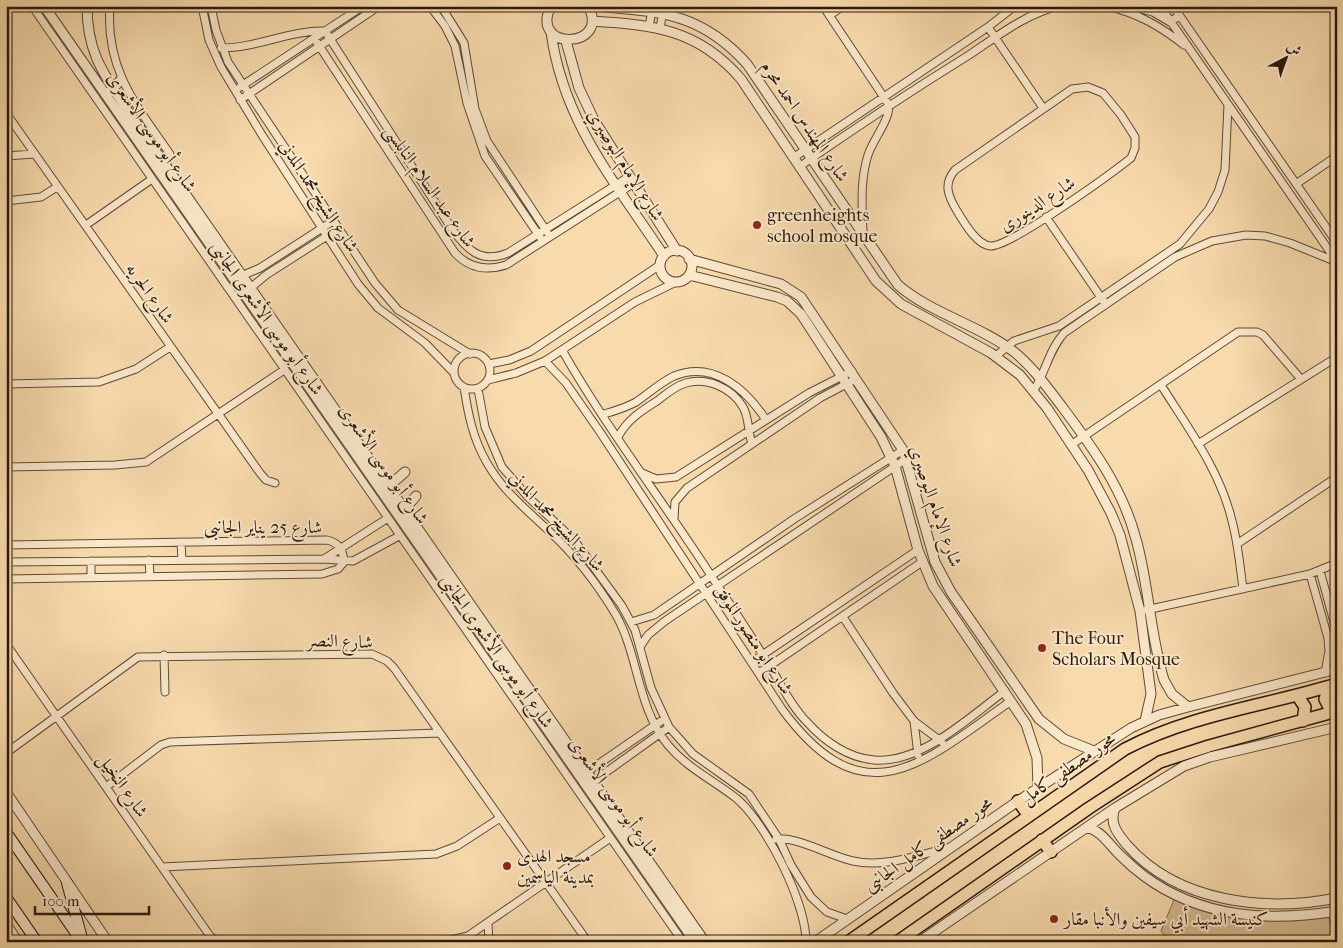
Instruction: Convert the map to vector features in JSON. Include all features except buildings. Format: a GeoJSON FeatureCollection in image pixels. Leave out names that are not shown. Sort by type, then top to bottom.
{"type":"FeatureCollection","features":[{"type":"Feature","properties":{"kind":"main road","name":"محور مصطفى كامل"},"geometry":{"type":"LineString","coordinates":[[848,942],[1125,749],[1154,734],[1212,715],[1334,685]]}},
{"type":"Feature","properties":{"kind":"main road"},"geometry":{"type":"LineString","coordinates":[[1334,685],[1325,699],[1329,707],[1337,711]]}},
{"type":"Feature","properties":{"kind":"main road"},"geometry":{"type":"LineString","coordinates":[[1297,695],[1305,707],[1304,721]]}},
{"type":"Feature","properties":{"kind":"main road"},"geometry":{"type":"LineString","coordinates":[[897,942],[1042,840],[1160,762],[1208,746],[1337,711]]}},
{"type":"Feature","properties":{"kind":"main road"},"geometry":{"type":"LineString","coordinates":[[1018,801],[1029,816]]}},
{"type":"Feature","properties":{"kind":"main road"},"geometry":{"type":"LineString","coordinates":[[6,832],[83,942]]}},
{"type":"Feature","properties":{"kind":"main road"},"geometry":{"type":"LineString","coordinates":[[1042,840],[1051,852]]}},
{"type":"Feature","properties":{"kind":"main road"},"geometry":{"type":"LineString","coordinates":[[67,883],[83,942]]}},
{"type":"Feature","properties":{"kind":"main road"},"geometry":{"type":"LineString","coordinates":[[6,897],[37,942]]}},
{"type":"Feature","properties":{"kind":"street","name":"شارع أبو موسى الأشعرى الجانبى"},"geometry":{"type":"LineString","coordinates":[[32,6],[683,942]]}},
{"type":"Feature","properties":{"kind":"street","name":"شارع أبو موسى الأشعرى"},"geometry":{"type":"LineString","coordinates":[[44,6],[166,165],[248,291],[584,775],[695,942]]}},
{"type":"Feature","properties":{"kind":"street","name":"شارع أبو موسى الأشعرى"},"geometry":{"type":"LineString","coordinates":[[88,6],[88,31],[93,54],[110,91],[239,277]]}},
{"type":"Feature","properties":{"kind":"street"},"geometry":{"type":"LineString","coordinates":[[110,6],[112,46],[121,80],[170,154],[166,165]]}},
{"type":"Feature","properties":{"kind":"street","name":"شارع الشيخ محمد المدني"},"geometry":{"type":"LineString","coordinates":[[202,6],[209,40],[240,100],[358,284],[378,308],[425,343],[454,373]]}},
{"type":"Feature","properties":{"kind":"street","name":"شارع الشيخ محمد المدني"},"geometry":{"type":"LineString","coordinates":[[211,6],[221,48],[243,85],[375,283],[398,310],[470,354]]}},
{"type":"Feature","properties":{"kind":"street"},"geometry":{"type":"LineString","coordinates":[[235,91],[363,6]]}},
{"type":"Feature","properties":{"kind":"street"},"geometry":{"type":"LineString","coordinates":[[240,100],[332,40],[379,6]]}},
{"type":"Feature","properties":{"kind":"street"},"geometry":{"type":"LineString","coordinates":[[430,6],[445,26],[455,46],[467,103],[480,145],[490,166],[543,241]]}},
{"type":"Feature","properties":{"kind":"street"},"geometry":{"type":"LineString","coordinates":[[441,6],[464,43],[476,109],[487,141],[550,236]]}},
{"type":"Feature","properties":{"kind":"street","name":"شارع الإمام البوصيري"},"geometry":{"type":"LineString","coordinates":[[542,6],[551,32],[558,72],[569,104],[589,142],[664,256]]}},
{"type":"Feature","properties":{"kind":"street"},"geometry":{"type":"LineString","coordinates":[[547,20],[551,6]]}},
{"type":"Feature","properties":{"kind":"street"},"geometry":{"type":"LineString","coordinates":[[551,32],[566,41],[583,36],[592,21],[588,6]]}},
{"type":"Feature","properties":{"kind":"street","name":"شارع المهندس احمد محرم"},"geometry":{"type":"LineString","coordinates":[[595,6],[664,10],[702,27],[736,52],[806,149],[888,273],[908,294],[1006,346],[1041,379],[1085,437],[1108,474],[1128,512],[1136,539],[1164,680],[1172,694],[1188,707]]}},
{"type":"Feature","properties":{"kind":"street"},"geometry":{"type":"LineString","coordinates":[[823,6],[889,105],[888,112],[872,144],[865,166],[862,195],[863,234]]}},
{"type":"Feature","properties":{"kind":"street"},"geometry":{"type":"LineString","coordinates":[[830,15],[843,6]]}},
{"type":"Feature","properties":{"kind":"street"},"geometry":{"type":"LineString","coordinates":[[793,158],[988,27],[1015,6]]}},
{"type":"Feature","properties":{"kind":"street"},"geometry":{"type":"LineString","coordinates":[[799,167],[889,105],[995,38],[1045,9],[1059,6]]}},
{"type":"Feature","properties":{"kind":"street"},"geometry":{"type":"LineString","coordinates":[[1107,6],[1142,17],[1159,26],[1191,52]]}},
{"type":"Feature","properties":{"kind":"street"},"geometry":{"type":"LineString","coordinates":[[1130,6],[1153,12],[1170,22]]}},
{"type":"Feature","properties":{"kind":"street"},"geometry":{"type":"LineString","coordinates":[[1160,6],[1337,262]]}},
{"type":"Feature","properties":{"kind":"street"},"geometry":{"type":"LineString","coordinates":[[1173,6],[1337,243]]}},
{"type":"Feature","properties":{"kind":"street"},"geometry":{"type":"LineString","coordinates":[[649,26],[653,9]]}},
{"type":"Feature","properties":{"kind":"street"},"geometry":{"type":"LineString","coordinates":[[660,28],[664,10]]}},
{"type":"Feature","properties":{"kind":"street"},"geometry":{"type":"LineString","coordinates":[[1170,22],[1180,16]]}},
{"type":"Feature","properties":{"kind":"street","name":"شارع المهندس احمد محرم"},"geometry":{"type":"LineString","coordinates":[[592,21],[660,28],[701,44],[732,69],[866,266],[888,293],[915,314],[996,356],[1020,375],[1034,390],[1088,470],[1111,513],[1122,543],[1140,612],[1150,694],[1145,721]]}},
{"type":"Feature","properties":{"kind":"street"},"geometry":{"type":"LineString","coordinates":[[988,27],[1043,108]]}},
{"type":"Feature","properties":{"kind":"street"},"geometry":{"type":"LineString","coordinates":[[221,48],[245,47],[311,31],[325,31]]}},
{"type":"Feature","properties":{"kind":"street","name":"شارع عبد السلام النابلسى"},"geometry":{"type":"LineString","coordinates":[[325,31],[462,243],[471,251],[487,258],[502,255],[632,180]]}},
{"type":"Feature","properties":{"kind":"street","name":"شارع عبد السلام النابلسى"},"geometry":{"type":"LineString","coordinates":[[314,38],[434,223],[455,253],[464,261],[479,267],[495,268],[506,265],[619,188]]}},
{"type":"Feature","properties":{"kind":"street","name":"شارع الإمام البوصيري"},"geometry":{"type":"LineString","coordinates":[[566,41],[586,104],[603,136],[678,251]]}},
{"type":"Feature","properties":{"kind":"street"},"geometry":{"type":"LineString","coordinates":[[110,91],[121,80]]}},
{"type":"Feature","properties":{"kind":"street","name":"شارع الدينورى"},"geometry":{"type":"LineString","coordinates":[[1072,89],[1096,89],[1103,93],[1121,115],[1134,137],[1135,148],[1131,158],[1046,217],[1002,244],[985,245],[964,222],[955,208],[948,193],[947,184],[955,170],[1043,108],[1072,89]]}},
{"type":"Feature","properties":{"kind":"street"},"geometry":{"type":"LineString","coordinates":[[1173,254],[1209,209],[1218,192],[1225,170],[1228,105]]}},
{"type":"Feature","properties":{"kind":"street","name":"شارع الحريه"},"geometry":{"type":"LineString","coordinates":[[6,113],[260,473],[266,480],[275,483]]}},
{"type":"Feature","properties":{"kind":"street"},"geometry":{"type":"LineString","coordinates":[[480,145],[487,141]]}},
{"type":"Feature","properties":{"kind":"street"},"geometry":{"type":"LineString","coordinates":[[1260,151],[1269,145]]}},
{"type":"Feature","properties":{"kind":"street"},"geometry":{"type":"LineString","coordinates":[[6,156],[34,154]]}},
{"type":"Feature","properties":{"kind":"street"},"geometry":{"type":"LineString","coordinates":[[1296,184],[1337,156]]}},
{"type":"Feature","properties":{"kind":"street"},"geometry":{"type":"LineString","coordinates":[[86,225],[152,179]]}},
{"type":"Feature","properties":{"kind":"street"},"geometry":{"type":"LineString","coordinates":[[6,201],[41,197],[57,187]]}},
{"type":"Feature","properties":{"kind":"street"},"geometry":{"type":"LineString","coordinates":[[434,223],[445,216]]}},
{"type":"Feature","properties":{"kind":"street"},"geometry":{"type":"LineString","coordinates":[[1046,217],[1104,301]]}},
{"type":"Feature","properties":{"kind":"street"},"geometry":{"type":"LineString","coordinates":[[239,277],[260,268],[333,221]]}},
{"type":"Feature","properties":{"kind":"street"},"geometry":{"type":"LineString","coordinates":[[248,291],[266,275],[338,229]]}},
{"type":"Feature","properties":{"kind":"street"},"geometry":{"type":"LineString","coordinates":[[1034,390],[1041,379],[1051,350],[1064,333],[1104,301],[1173,254],[1212,240],[1246,235],[1265,236],[1290,242],[1337,262]]}},
{"type":"Feature","properties":{"kind":"street"},"geometry":{"type":"LineString","coordinates":[[464,261],[471,251]]}},
{"type":"Feature","properties":{"kind":"street"},"geometry":{"type":"LineString","coordinates":[[488,380],[489,364],[483,357],[470,354],[458,360],[454,373],[457,381],[464,387],[478,389],[488,380],[516,373],[544,361],[635,302],[689,275],[692,265],[690,259],[678,251],[664,256],[660,265],[531,351],[510,360],[489,364]]}},
{"type":"Feature","properties":{"kind":"street","name":"شارع الإمام البوصيري"},"geometry":{"type":"LineString","coordinates":[[690,259],[781,284],[792,289],[809,306],[904,455],[930,545],[942,577],[1045,725],[1057,735],[1094,751]]}},
{"type":"Feature","properties":{"kind":"street"},"geometry":{"type":"LineString","coordinates":[[660,265],[664,277],[676,282]]}},
{"type":"Feature","properties":{"kind":"street","name":"شارع الإمام البوصيري"},"geometry":{"type":"LineString","coordinates":[[689,275],[786,300],[801,314],[881,437],[891,457],[922,562],[940,598],[1020,714],[1034,746],[1038,788]]}},
{"type":"Feature","properties":{"kind":"street"},"geometry":{"type":"LineString","coordinates":[[996,356],[1014,341],[1059,326],[1104,301]]}},
{"type":"Feature","properties":{"kind":"street"},"geometry":{"type":"LineString","coordinates":[[1059,326],[1064,333]]}},
{"type":"Feature","properties":{"kind":"street"},"geometry":{"type":"LineString","coordinates":[[1071,445],[1238,332],[1257,332],[1269,340],[1300,378]]}},
{"type":"Feature","properties":{"kind":"street"},"geometry":{"type":"LineString","coordinates":[[6,384],[100,382],[136,369],[170,347]]}},
{"type":"Feature","properties":{"kind":"street","name":"شارع ابو منصور الموفق"},"geometry":{"type":"LineString","coordinates":[[562,350],[806,721],[841,749],[861,758],[874,760],[900,758],[918,752],[1005,691]]}},
{"type":"Feature","properties":{"kind":"street"},"geometry":{"type":"LineString","coordinates":[[1198,444],[1300,378],[1337,357]]}},
{"type":"Feature","properties":{"kind":"street","name":"شارع ابو منصور الموفق"},"geometry":{"type":"LineString","coordinates":[[544,361],[566,383],[600,432],[801,734],[843,765],[856,770],[882,773],[903,770],[945,747],[1011,701]]}},
{"type":"Feature","properties":{"kind":"street"},"geometry":{"type":"LineString","coordinates":[[6,467],[141,463],[152,459],[284,370]]}},
{"type":"Feature","properties":{"kind":"street"},"geometry":{"type":"LineString","coordinates":[[604,414],[629,405],[674,377],[692,372],[707,372],[734,384],[746,395],[766,420]]}},
{"type":"Feature","properties":{"kind":"street"},"geometry":{"type":"LineString","coordinates":[[640,471],[656,480],[676,477],[766,420],[854,375]]}},
{"type":"Feature","properties":{"kind":"street"},"geometry":{"type":"LineString","coordinates":[[674,520],[675,502],[683,492],[820,398],[843,380]]}},
{"type":"Feature","properties":{"kind":"street"},"geometry":{"type":"LineString","coordinates":[[618,437],[635,415],[676,387],[698,381],[719,386],[733,395],[746,413],[748,432],[752,444]]}},
{"type":"Feature","properties":{"kind":"street"},"geometry":{"type":"LineString","coordinates":[[1161,385],[1198,444],[1224,495],[1237,544],[1243,589]]}},
{"type":"Feature","properties":{"kind":"street","name":"شارع الشيخ محمد المدني"},"geometry":{"type":"LineString","coordinates":[[464,387],[469,419],[475,438],[494,474],[519,505],[550,532],[579,563],[616,616],[626,637],[654,725],[660,734],[680,758],[737,799],[759,824],[769,840],[781,863],[798,906],[806,930],[806,942]]}},
{"type":"Feature","properties":{"kind":"street","name":"شارع الشيخ محمد المدني"},"geometry":{"type":"LineString","coordinates":[[478,389],[485,427],[502,467],[518,488],[584,552],[609,585],[632,622],[651,688],[668,727],[692,754],[749,794],[779,839],[791,866],[818,905],[827,912],[848,919]]}},
{"type":"Feature","properties":{"kind":"street"},"geometry":{"type":"LineString","coordinates":[[600,432],[610,425]]}},
{"type":"Feature","properties":{"kind":"street","name":"شارع أبو موسى الأشعرى"},"geometry":{"type":"LineString","coordinates":[[345,429],[368,448],[389,486],[458,578],[525,676],[584,775]]}},
{"type":"Feature","properties":{"kind":"street"},"geometry":{"type":"LineString","coordinates":[[632,622],[654,615],[711,575],[891,457],[904,455]]}},
{"type":"Feature","properties":{"kind":"street"},"geometry":{"type":"LineString","coordinates":[[640,647],[654,629],[895,466],[904,455]]}},
{"type":"Feature","properties":{"kind":"street"},"geometry":{"type":"LineString","coordinates":[[389,486],[405,472]]}},
{"type":"Feature","properties":{"kind":"street"},"geometry":{"type":"LineString","coordinates":[[1237,544],[1337,477]]}},
{"type":"Feature","properties":{"kind":"street"},"geometry":{"type":"LineString","coordinates":[[405,509],[416,496]]}},
{"type":"Feature","properties":{"kind":"street"},"geometry":{"type":"LineString","coordinates":[[652,509],[662,502]]}},
{"type":"Feature","properties":{"kind":"street"},"geometry":{"type":"LineString","coordinates":[[324,559],[388,518]]}},
{"type":"Feature","properties":{"kind":"street"},"geometry":{"type":"LineString","coordinates":[[6,562],[324,559],[344,562],[362,557],[399,536]]}},
{"type":"Feature","properties":{"kind":"street","name":"شارع 25 يناير الجانبى"},"geometry":{"type":"LineString","coordinates":[[6,546],[326,540],[341,548],[344,562]]}},
{"type":"Feature","properties":{"kind":"street"},"geometry":{"type":"LineString","coordinates":[[181,542],[182,560]]}},
{"type":"Feature","properties":{"kind":"street"},"geometry":{"type":"LineString","coordinates":[[752,662],[918,550]]}},
{"type":"Feature","properties":{"kind":"street"},"geometry":{"type":"LineString","coordinates":[[149,560],[150,576]]}},
{"type":"Feature","properties":{"kind":"street"},"geometry":{"type":"LineString","coordinates":[[91,561],[91,578]]}},
{"type":"Feature","properties":{"kind":"street"},"geometry":{"type":"LineString","coordinates":[[6,579],[322,574],[338,569],[344,562]]}},
{"type":"Feature","properties":{"kind":"street"},"geometry":{"type":"LineString","coordinates":[[759,673],[922,562]]}},
{"type":"Feature","properties":{"kind":"street"},"geometry":{"type":"LineString","coordinates":[[1140,612],[1310,574],[1337,563]]}},
{"type":"Feature","properties":{"kind":"street"},"geometry":{"type":"LineString","coordinates":[[1320,571],[1337,633]]}},
{"type":"Feature","properties":{"kind":"street"},"geometry":{"type":"LineString","coordinates":[[1310,574],[1328,638],[1329,650],[1325,673]]}},
{"type":"Feature","properties":{"kind":"street"},"geometry":{"type":"LineString","coordinates":[[843,617],[914,721],[939,739],[945,747]]}},
{"type":"Feature","properties":{"kind":"street","name":"شارع النخيل"},"geometry":{"type":"LineString","coordinates":[[6,644],[210,936],[217,942]]}},
{"type":"Feature","properties":{"kind":"street","name":"شارع النصر"},"geometry":{"type":"LineString","coordinates":[[6,753],[138,657],[164,655],[372,654],[380,657],[394,668],[588,942]]}},
{"type":"Feature","properties":{"kind":"street"},"geometry":{"type":"LineString","coordinates":[[164,655],[165,692]]}},
{"type":"Feature","properties":{"kind":"street","name":"محور مصطفى كامل الجانبى"},"geometry":{"type":"LineString","coordinates":[[815,942],[1018,801],[1121,733],[1145,721],[1188,707],[1337,669]]}},
{"type":"Feature","properties":{"kind":"street"},"geometry":{"type":"LineString","coordinates":[[1020,714],[1030,706]]}},
{"type":"Feature","properties":{"kind":"street"},"geometry":{"type":"LineString","coordinates":[[584,775],[664,718]]}},
{"type":"Feature","properties":{"kind":"street"},"geometry":{"type":"LineString","coordinates":[[914,721],[920,762]]}},
{"type":"Feature","properties":{"kind":"street"},"geometry":{"type":"LineString","coordinates":[[590,784],[668,727]]}},
{"type":"Feature","properties":{"kind":"street"},"geometry":{"type":"LineString","coordinates":[[919,942],[1115,808],[1184,766],[1210,757],[1337,727]]}},
{"type":"Feature","properties":{"kind":"street"},"geometry":{"type":"LineString","coordinates":[[106,786],[161,745],[170,742],[439,733]]}},
{"type":"Feature","properties":{"kind":"street","name":"شارع أبو موسى الأشعرى"},"geometry":{"type":"LineString","coordinates":[[590,784],[705,942]]}},
{"type":"Feature","properties":{"kind":"street"},"geometry":{"type":"LineString","coordinates":[[6,792],[108,942]]}},
{"type":"Feature","properties":{"kind":"street"},"geometry":{"type":"LineString","coordinates":[[1115,808],[1112,820],[1115,830],[1131,848],[1154,868],[1184,885],[1212,896],[1243,902],[1278,904],[1337,898]]}},
{"type":"Feature","properties":{"kind":"street"},"geometry":{"type":"LineString","coordinates":[[162,867],[436,854],[457,846],[500,818]]}},
{"type":"Feature","properties":{"kind":"street"},"geometry":{"type":"LineString","coordinates":[[1087,827],[1105,839],[1121,857],[1145,876],[1172,893],[1216,910],[1263,917],[1335,911],[1337,929]]}},
{"type":"Feature","properties":{"kind":"street"},"geometry":{"type":"LineString","coordinates":[[1105,839],[1108,834],[1115,830]]}},
{"type":"Feature","properties":{"kind":"street"},"geometry":{"type":"LineString","coordinates":[[378,942],[460,938],[474,933],[610,838]]}},
{"type":"Feature","properties":{"kind":"street"},"geometry":{"type":"LineString","coordinates":[[769,840],[793,841],[855,862],[910,857],[950,848]]}},
{"type":"Feature","properties":{"kind":"street"},"geometry":{"type":"LineString","coordinates":[[6,924],[18,942]]}},
{"type":"Feature","properties":{"kind":"street"},"geometry":{"type":"LineString","coordinates":[[488,924],[489,942]]}},
{"type":"Feature","properties":{"kind":"shaded area"},"geometry":{"type":"Polygon","coordinates":[[[1176,895],[1239,915],[1333,912],[1337,942],[1169,942],[1161,931],[1176,895]]]}},
{"type":"Feature","properties":{"kind":"place","name":"greenheights school mosque"},"geometry":{"type":"Point","coordinates":[757,225]}},
{"type":"Feature","properties":{"kind":"place","name":"The Four Scholars Mosque"},"geometry":{"type":"Point","coordinates":[1042,648]}},
{"type":"Feature","properties":{"kind":"place","name":"مسجد الهدى بمدينة الياسمين"},"geometry":{"type":"Point","coordinates":[507,866]}},
{"type":"Feature","properties":{"kind":"place","name":"كنيسة الشهيد أبي سيفين والأنبا مقار"},"geometry":{"type":"Point","coordinates":[1054,919]}}]}
